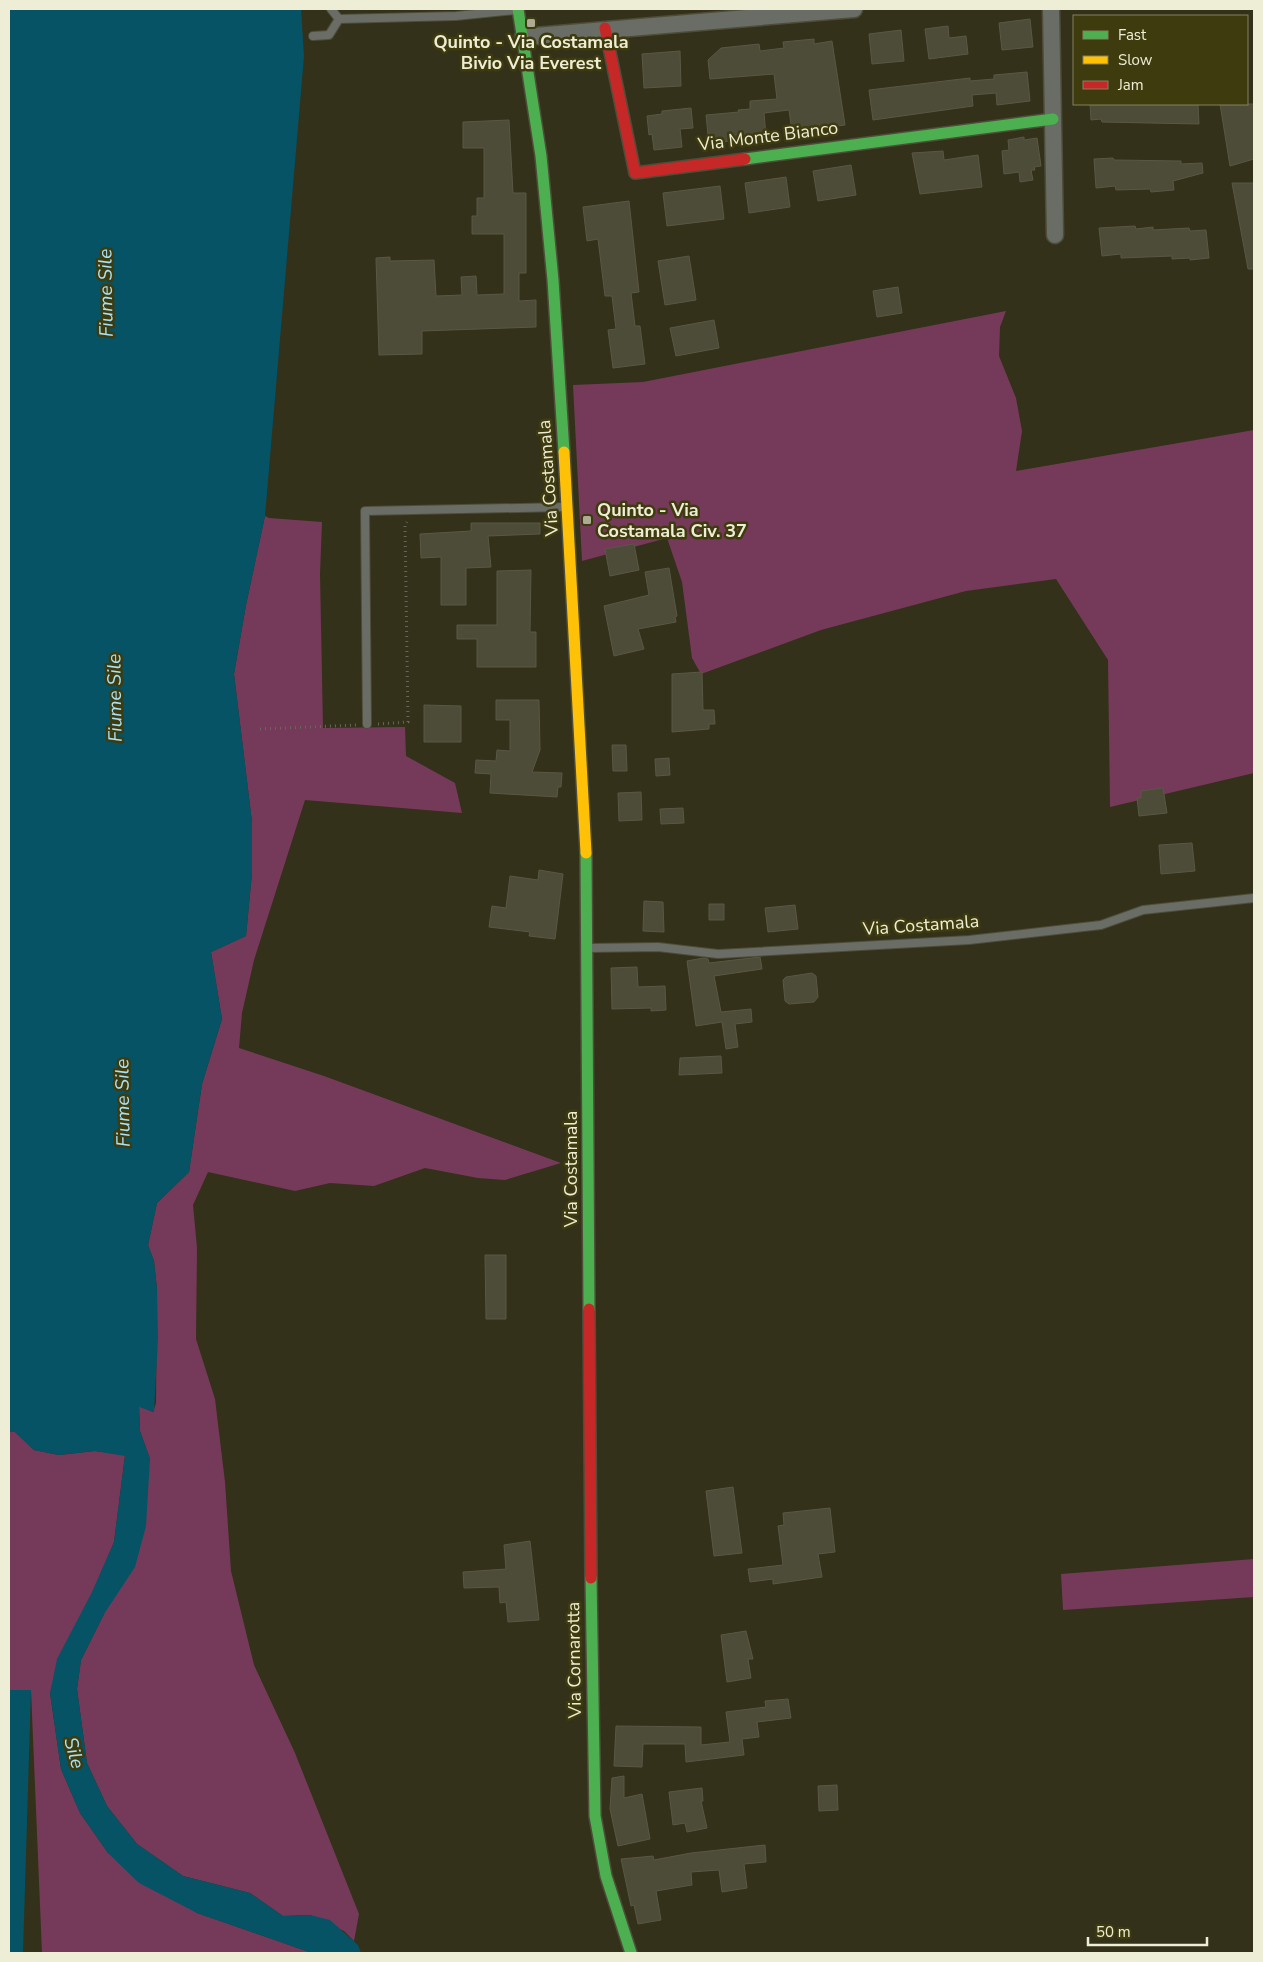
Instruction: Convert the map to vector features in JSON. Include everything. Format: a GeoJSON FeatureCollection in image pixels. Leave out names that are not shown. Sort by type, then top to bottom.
{"type":"FeatureCollection","features":[{"type":"Feature","properties":{"kind":"main road","name":"Via Costamala"},"geometry":{"type":"LineString","coordinates":[[518,9],[540,156],[552,270],[568,507],[586,845],[589,1361]]}},
{"type":"Feature","properties":{"kind":"main road","name":"Via Monte Bianco"},"geometry":{"type":"LineString","coordinates":[[605,28],[635,174],[1053,119]]}},
{"type":"Feature","properties":{"kind":"main road","name":"Via Cornarotta"},"geometry":{"type":"LineString","coordinates":[[589,1361],[593,1796],[598,1845],[606,1882],[630,1953]]}},
{"type":"Feature","properties":{"kind":"street"},"geometry":{"type":"LineString","coordinates":[[523,37],[605,28],[854,9]]}},
{"type":"Feature","properties":{"kind":"street"},"geometry":{"type":"LineString","coordinates":[[1051,9],[1055,235]]}},
{"type":"Feature","properties":{"kind":"lane"},"geometry":{"type":"LineString","coordinates":[[331,9],[339,19]]}},
{"type":"Feature","properties":{"kind":"lane"},"geometry":{"type":"LineString","coordinates":[[339,19],[456,16],[518,9]]}},
{"type":"Feature","properties":{"kind":"lane"},"geometry":{"type":"LineString","coordinates":[[313,36],[330,35],[339,19]]}},
{"type":"Feature","properties":{"kind":"lane"},"geometry":{"type":"LineString","coordinates":[[367,724],[365,511],[568,507]]}},
{"type":"Feature","properties":{"kind":"lane","name":"Via Costamala"},"geometry":{"type":"LineString","coordinates":[[587,948],[658,947],[718,954],[969,940],[1101,924],[1143,910],[1254,898]]}},
{"type":"Feature","properties":{"kind":"shaded area"},"geometry":{"type":"Polygon","coordinates":[[[1006,311],[1000,327],[999,356],[1016,398],[1022,431],[1016,471],[1254,430],[1254,773],[1110,807],[1108,660],[1056,579],[966,591],[821,630],[701,674],[692,658],[682,582],[667,538],[582,561],[573,385],[643,382],[1006,311]]]}},
{"type":"Feature","properties":{"kind":"shaded area"},"geometry":{"type":"Polygon","coordinates":[[[265,516],[269,518],[322,522],[320,574],[323,728],[405,727],[406,756],[455,783],[462,813],[305,800],[254,960],[242,1013],[239,1048],[324,1076],[561,1163],[505,1180],[478,1178],[425,1168],[374,1186],[330,1183],[295,1191],[208,1172],[193,1205],[197,1248],[196,1339],[215,1399],[225,1482],[231,1571],[254,1665],[295,1753],[359,1914],[354,1941],[344,1931],[310,1915],[283,1916],[250,1893],[183,1876],[137,1844],[107,1806],[87,1763],[77,1689],[81,1660],[104,1614],[150,1459],[140,1431],[139,1406],[153,1412],[156,1403],[157,1289],[154,1261],[148,1245],[157,1203],[189,1172],[202,1084],[222,1019],[211,952],[246,936],[252,873],[252,822],[234,674],[246,605],[265,516]]]}},
{"type":"Feature","properties":{"kind":"shaded area"},"geometry":{"type":"Polygon","coordinates":[[[9,1432],[15,1432],[34,1450],[59,1455],[95,1451],[125,1455],[114,1542],[50,1693],[61,1769],[80,1813],[108,1853],[197,1913],[312,1953],[42,1953],[31,1690],[9,1690],[9,1432]]]}},
{"type":"Feature","properties":{"kind":"shaded area"},"geometry":{"type":"Polygon","coordinates":[[[1254,1559],[1254,1597],[1063,1610],[1061,1574],[1254,1559]]]}},
{"type":"Feature","properties":{"kind":"water"},"geometry":{"type":"Polygon","coordinates":[[[9,9],[301,9],[304,56],[265,516],[246,605],[234,674],[252,822],[252,873],[246,936],[211,952],[222,1019],[202,1084],[189,1172],[157,1203],[148,1245],[154,1261],[157,1289],[158,1338],[154,1412],[139,1407],[140,1431],[150,1459],[146,1526],[135,1567],[104,1614],[81,1660],[77,1689],[87,1763],[107,1806],[137,1844],[183,1876],[250,1893],[283,1916],[310,1915],[330,1920],[358,1945],[361,1953],[312,1953],[197,1913],[139,1883],[108,1853],[80,1813],[61,1769],[50,1693],[57,1659],[92,1592],[114,1542],[125,1456],[95,1451],[59,1455],[34,1450],[15,1432],[9,1432],[9,9]]]}},
{"type":"Feature","properties":{"kind":"water"},"geometry":{"type":"Polygon","coordinates":[[[9,1690],[31,1690],[23,1953],[9,1953],[9,1690]]]}},
{"type":"Feature","properties":{"kind":"building"},"geometry":{"type":"Polygon","coordinates":[[[1030,19],[1033,47],[1002,50],[999,23],[1030,19]]]}},
{"type":"Feature","properties":{"kind":"building"},"geometry":{"type":"Polygon","coordinates":[[[948,26],[949,38],[966,36],[968,54],[929,59],[925,29],[948,26]]]}},
{"type":"Feature","properties":{"kind":"building"},"geometry":{"type":"Polygon","coordinates":[[[901,30],[904,61],[872,64],[869,34],[901,30]]]}},
{"type":"Feature","properties":{"kind":"building"},"geometry":{"type":"Polygon","coordinates":[[[814,39],[814,44],[832,41],[845,125],[792,132],[789,110],[764,113],[766,136],[709,144],[706,115],[739,112],[738,110],[750,109],[750,101],[777,99],[774,74],[710,79],[708,60],[721,48],[759,44],[760,51],[784,48],[783,42],[814,39]]]}},
{"type":"Feature","properties":{"kind":"building"},"geometry":{"type":"Polygon","coordinates":[[[680,51],[681,86],[644,88],[642,54],[680,51]]]}},
{"type":"Feature","properties":{"kind":"building"},"geometry":{"type":"Polygon","coordinates":[[[1027,72],[1030,101],[997,105],[996,93],[972,95],[973,106],[873,120],[869,90],[970,78],[970,81],[994,79],[994,75],[1027,72]]]}},
{"type":"Feature","properties":{"kind":"building"},"geometry":{"type":"Polygon","coordinates":[[[1254,104],[1254,159],[1230,166],[1220,105],[1254,104]]]}},
{"type":"Feature","properties":{"kind":"building"},"geometry":{"type":"Polygon","coordinates":[[[1090,105],[1198,105],[1199,124],[1102,122],[1101,119],[1091,120],[1090,105]]]}},
{"type":"Feature","properties":{"kind":"building"},"geometry":{"type":"Polygon","coordinates":[[[691,108],[693,128],[680,129],[682,147],[654,150],[652,134],[649,135],[647,116],[662,114],[662,111],[691,108]]]}},
{"type":"Feature","properties":{"kind":"building"},"geometry":{"type":"Polygon","coordinates":[[[509,120],[513,193],[526,193],[526,273],[519,273],[519,301],[536,300],[536,327],[422,331],[422,354],[379,355],[376,258],[390,257],[390,261],[434,260],[436,296],[462,295],[461,277],[476,276],[477,295],[504,294],[504,234],[472,234],[472,216],[477,216],[477,198],[484,198],[484,148],[463,148],[463,122],[509,120]]]}},
{"type":"Feature","properties":{"kind":"building"},"geometry":{"type":"Polygon","coordinates":[[[1024,137],[1024,140],[1037,138],[1041,166],[1034,167],[1035,170],[1031,170],[1033,180],[1020,182],[1019,172],[1004,174],[1002,151],[1009,150],[1008,140],[1024,137]]]}},
{"type":"Feature","properties":{"kind":"building"},"geometry":{"type":"Polygon","coordinates":[[[943,151],[944,160],[978,155],[982,187],[920,194],[912,153],[943,151]]]}},
{"type":"Feature","properties":{"kind":"building"},"geometry":{"type":"Polygon","coordinates":[[[1113,158],[1114,160],[1181,161],[1181,164],[1202,163],[1203,173],[1173,181],[1174,190],[1151,192],[1150,189],[1116,190],[1115,186],[1096,188],[1094,159],[1113,158]]]}},
{"type":"Feature","properties":{"kind":"building"},"geometry":{"type":"Polygon","coordinates":[[[851,165],[856,195],[818,201],[813,171],[851,165]]]}},
{"type":"Feature","properties":{"kind":"building"},"geometry":{"type":"Polygon","coordinates":[[[786,177],[790,207],[749,213],[745,183],[786,177]]]}},
{"type":"Feature","properties":{"kind":"building"},"geometry":{"type":"Polygon","coordinates":[[[1232,183],[1254,183],[1254,269],[1248,269],[1232,183]]]}},
{"type":"Feature","properties":{"kind":"building"},"geometry":{"type":"Polygon","coordinates":[[[720,186],[724,219],[667,226],[663,193],[720,186]]]}},
{"type":"Feature","properties":{"kind":"building"},"geometry":{"type":"Polygon","coordinates":[[[629,201],[639,292],[631,293],[635,326],[640,326],[645,364],[613,368],[608,330],[616,329],[612,296],[605,296],[598,239],[587,241],[583,207],[629,201]]]}},
{"type":"Feature","properties":{"kind":"building"},"geometry":{"type":"Polygon","coordinates":[[[1135,226],[1136,229],[1153,227],[1153,230],[1189,228],[1190,231],[1206,230],[1209,258],[1190,260],[1190,258],[1172,259],[1172,256],[1121,258],[1121,254],[1102,256],[1099,228],[1135,226]]]}},
{"type":"Feature","properties":{"kind":"building"},"geometry":{"type":"Polygon","coordinates":[[[689,256],[696,300],[665,305],[658,261],[689,256]]]}},
{"type":"Feature","properties":{"kind":"building"},"geometry":{"type":"Polygon","coordinates":[[[898,287],[902,313],[877,317],[873,291],[898,287]]]}},
{"type":"Feature","properties":{"kind":"building"},"geometry":{"type":"Polygon","coordinates":[[[714,320],[719,348],[676,356],[670,328],[714,320]]]}},
{"type":"Feature","properties":{"kind":"building"},"geometry":{"type":"Polygon","coordinates":[[[471,523],[540,523],[540,534],[488,536],[491,567],[466,568],[466,605],[441,605],[441,557],[421,558],[420,534],[471,531],[471,523]]]}},
{"type":"Feature","properties":{"kind":"building"},"geometry":{"type":"Polygon","coordinates":[[[634,544],[639,570],[610,576],[605,549],[634,544]]]}},
{"type":"Feature","properties":{"kind":"building"},"geometry":{"type":"Polygon","coordinates":[[[669,568],[677,616],[675,617],[676,622],[638,629],[644,649],[614,656],[604,606],[649,595],[645,572],[669,568]]]}},
{"type":"Feature","properties":{"kind":"building"},"geometry":{"type":"Polygon","coordinates":[[[531,570],[530,632],[536,632],[536,667],[477,667],[477,639],[457,639],[457,625],[497,625],[497,571],[531,570]]]}},
{"type":"Feature","properties":{"kind":"building"},"geometry":{"type":"Polygon","coordinates":[[[702,672],[703,710],[714,710],[715,724],[709,724],[709,729],[672,732],[672,674],[702,672]]]}},
{"type":"Feature","properties":{"kind":"building"},"geometry":{"type":"Polygon","coordinates":[[[496,700],[539,700],[540,750],[532,772],[562,773],[561,787],[558,787],[557,797],[490,793],[491,774],[475,773],[476,760],[496,761],[497,750],[510,751],[510,720],[496,720],[496,700]]]}},
{"type":"Feature","properties":{"kind":"building"},"geometry":{"type":"Polygon","coordinates":[[[424,705],[461,706],[461,742],[424,742],[424,705]]]}},
{"type":"Feature","properties":{"kind":"building"},"geometry":{"type":"Polygon","coordinates":[[[612,745],[626,745],[627,771],[613,771],[612,745]]]}},
{"type":"Feature","properties":{"kind":"building"},"geometry":{"type":"Polygon","coordinates":[[[669,758],[670,775],[656,776],[655,759],[669,758]]]}},
{"type":"Feature","properties":{"kind":"building"},"geometry":{"type":"Polygon","coordinates":[[[1163,788],[1167,813],[1139,816],[1137,798],[1141,798],[1141,791],[1163,788]]]}},
{"type":"Feature","properties":{"kind":"building"},"geometry":{"type":"Polygon","coordinates":[[[641,792],[642,820],[619,821],[618,793],[641,792]]]}},
{"type":"Feature","properties":{"kind":"building"},"geometry":{"type":"Polygon","coordinates":[[[683,808],[684,823],[661,824],[660,809],[683,808]]]}},
{"type":"Feature","properties":{"kind":"building"},"geometry":{"type":"Polygon","coordinates":[[[1192,843],[1195,871],[1161,874],[1159,845],[1192,843]]]}},
{"type":"Feature","properties":{"kind":"building"},"geometry":{"type":"Polygon","coordinates":[[[539,870],[563,874],[555,939],[529,936],[530,932],[489,927],[492,906],[506,908],[510,876],[538,880],[539,870]]]}},
{"type":"Feature","properties":{"kind":"building"},"geometry":{"type":"Polygon","coordinates":[[[644,901],[663,902],[664,932],[643,931],[644,901]]]}},
{"type":"Feature","properties":{"kind":"building"},"geometry":{"type":"Polygon","coordinates":[[[709,904],[724,904],[724,920],[709,920],[709,904]]]}},
{"type":"Feature","properties":{"kind":"building"},"geometry":{"type":"Polygon","coordinates":[[[795,905],[798,929],[768,932],[765,908],[795,905]]]}},
{"type":"Feature","properties":{"kind":"building"},"geometry":{"type":"Polygon","coordinates":[[[760,957],[762,969],[714,976],[721,1012],[751,1009],[752,1022],[735,1024],[738,1047],[726,1049],[722,1022],[696,1026],[687,961],[703,958],[708,959],[709,963],[760,957]]]}},
{"type":"Feature","properties":{"kind":"building"},"geometry":{"type":"Polygon","coordinates":[[[637,967],[638,987],[665,986],[666,1010],[651,1011],[651,1008],[612,1009],[611,968],[637,967]]]}},
{"type":"Feature","properties":{"kind":"building"},"geometry":{"type":"Polygon","coordinates":[[[812,973],[816,976],[818,997],[814,1002],[789,1004],[785,1001],[783,980],[786,977],[812,973]]]}},
{"type":"Feature","properties":{"kind":"building"},"geometry":{"type":"Polygon","coordinates":[[[721,1056],[722,1073],[679,1075],[680,1058],[721,1056]]]}},
{"type":"Feature","properties":{"kind":"building"},"geometry":{"type":"Polygon","coordinates":[[[485,1255],[506,1255],[506,1319],[486,1319],[485,1255]]]}},
{"type":"Feature","properties":{"kind":"building"},"geometry":{"type":"Polygon","coordinates":[[[733,1487],[742,1553],[714,1556],[706,1491],[733,1487]]]}},
{"type":"Feature","properties":{"kind":"building"},"geometry":{"type":"Polygon","coordinates":[[[830,1508],[835,1552],[818,1554],[822,1577],[773,1584],[773,1579],[750,1582],[748,1569],[783,1565],[778,1526],[784,1525],[783,1513],[830,1508]]]}},
{"type":"Feature","properties":{"kind":"building"},"geometry":{"type":"Polygon","coordinates":[[[530,1541],[539,1620],[508,1622],[506,1602],[500,1603],[499,1587],[464,1588],[463,1572],[506,1569],[504,1545],[530,1541]]]}},
{"type":"Feature","properties":{"kind":"building"},"geometry":{"type":"Polygon","coordinates":[[[746,1631],[753,1659],[748,1659],[751,1678],[727,1682],[721,1635],[746,1631]]]}},
{"type":"Feature","properties":{"kind":"building"},"geometry":{"type":"Polygon","coordinates":[[[788,1699],[791,1718],[757,1722],[759,1737],[742,1739],[744,1755],[686,1762],[685,1744],[643,1744],[642,1767],[614,1766],[616,1726],[701,1727],[701,1745],[730,1742],[726,1712],[766,1707],[765,1701],[788,1699]]]}},
{"type":"Feature","properties":{"kind":"building"},"geometry":{"type":"Polygon","coordinates":[[[624,1776],[624,1798],[642,1794],[650,1839],[618,1846],[610,1809],[612,1778],[624,1776]]]}},
{"type":"Feature","properties":{"kind":"building"},"geometry":{"type":"Polygon","coordinates":[[[837,1785],[838,1810],[819,1811],[818,1786],[837,1785]]]}},
{"type":"Feature","properties":{"kind":"building"},"geometry":{"type":"Polygon","coordinates":[[[702,1788],[703,1801],[701,1801],[707,1828],[687,1832],[685,1823],[673,1825],[669,1792],[702,1788]]]}},
{"type":"Feature","properties":{"kind":"building"},"geometry":{"type":"Polygon","coordinates":[[[765,1845],[766,1862],[744,1864],[747,1888],[722,1892],[719,1870],[691,1872],[692,1885],[656,1891],[661,1920],[638,1924],[634,1905],[631,1906],[621,1859],[653,1856],[654,1860],[691,1853],[765,1845]]]}},
{"type":"Feature","properties":{"kind":"traffic: fast"},"geometry":{"type":"LineString","coordinates":[[518,9],[541,156],[553,280],[564,452]]}},
{"type":"Feature","properties":{"kind":"traffic: fast"},"geometry":{"type":"LineString","coordinates":[[745,159],[1053,119]]}},
{"type":"Feature","properties":{"kind":"traffic: fast"},"geometry":{"type":"LineString","coordinates":[[586,853],[589,1309]]}},
{"type":"Feature","properties":{"kind":"traffic: fast"},"geometry":{"type":"LineString","coordinates":[[591,1578],[595,1816],[606,1876],[631,1953]]}},
{"type":"Feature","properties":{"kind":"traffic: slow"},"geometry":{"type":"LineString","coordinates":[[564,452],[586,853]]}},
{"type":"Feature","properties":{"kind":"traffic: jam"},"geometry":{"type":"LineString","coordinates":[[605,28],[635,173],[745,159]]}},
{"type":"Feature","properties":{"kind":"traffic: jam"},"geometry":{"type":"LineString","coordinates":[[589,1309],[591,1578]]}},
{"type":"Feature","properties":{"kind":"place","name":"Quinto - Via Costamala Bivio Via Everest"},"geometry":{"type":"Point","coordinates":[531,23]}},
{"type":"Feature","properties":{"kind":"place","name":"Quinto - Via Costamala Civ. 37"},"geometry":{"type":"Point","coordinates":[587,520]}},
{"type":"Feature","properties":{"kind":"water label","name":"Fiume Sile"},"geometry":{"type":"Point","coordinates":[106,293]}},
{"type":"Feature","properties":{"kind":"water label","name":"Fiume Sile"},"geometry":{"type":"Point","coordinates":[115,698]}},
{"type":"Feature","properties":{"kind":"water label","name":"Fiume Sile"},"geometry":{"type":"Point","coordinates":[123,1103]}},
{"type":"Feature","properties":{"kind":"water label","name":"Sile"},"geometry":{"type":"Point","coordinates":[74,1753]}}]}
